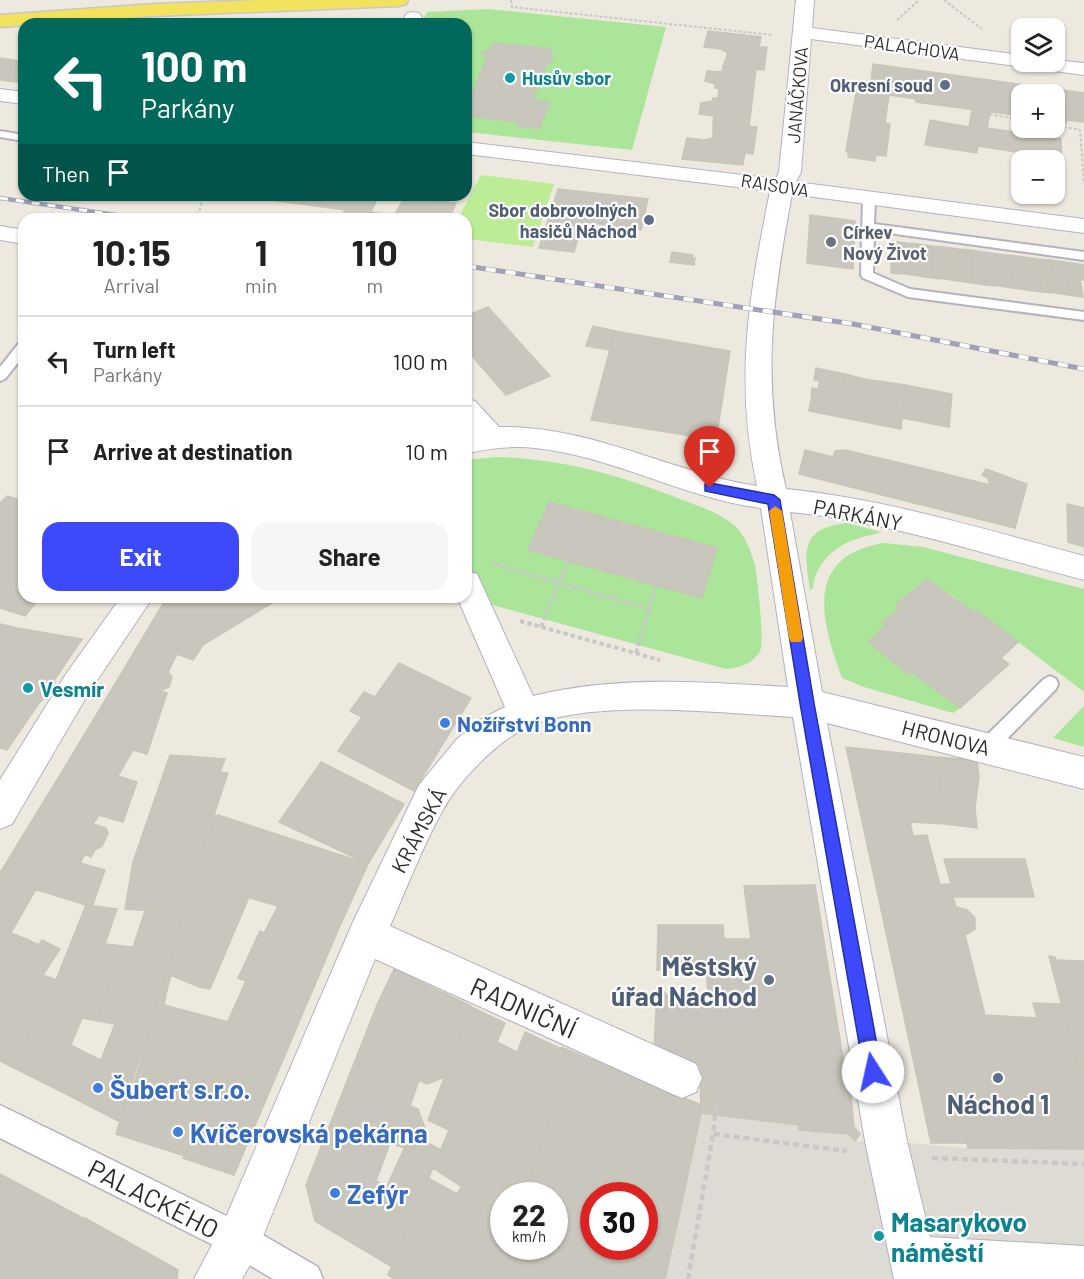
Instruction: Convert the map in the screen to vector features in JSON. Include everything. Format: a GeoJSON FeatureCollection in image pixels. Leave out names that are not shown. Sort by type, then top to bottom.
{"type":"FeatureCollection","features":[{"type":"Feature","properties":{"kind":"main road"},"geometry":{"type":"LineString","coordinates":[[42,18],[155,10],[399,0]]}},
{"type":"Feature","properties":{"kind":"main road"},"geometry":{"type":"LineString","coordinates":[[0,21],[18,20]]}},
{"type":"Feature","properties":{"kind":"street","name":"JANÁČKOVA"},"geometry":{"type":"LineString","coordinates":[[805,0],[790,172],[782,187],[767,264],[757,379],[762,446],[774,500],[807,703],[888,1149]]}},
{"type":"Feature","properties":{"kind":"street","name":"PALACHOVA"},"geometry":{"type":"LineString","coordinates":[[803,35],[1011,61]]}},
{"type":"Feature","properties":{"kind":"street","name":"PALACHOVA"},"geometry":{"type":"LineString","coordinates":[[1065,67],[1084,69]]}},
{"type":"Feature","properties":{"kind":"street"},"geometry":{"type":"LineString","coordinates":[[0,95],[18,97]]}},
{"type":"Feature","properties":{"kind":"street","name":"RAISOVA"},"geometry":{"type":"LineString","coordinates":[[472,149],[734,179],[869,199],[1084,226]]}},
{"type":"Feature","properties":{"kind":"street"},"geometry":{"type":"LineString","coordinates":[[0,233],[18,236]]}},
{"type":"Feature","properties":{"kind":"street"},"geometry":{"type":"LineString","coordinates":[[472,422],[479,439]]}},
{"type":"Feature","properties":{"kind":"street","name":"PARKÁNY"},"geometry":{"type":"LineString","coordinates":[[479,439],[549,440],[594,449],[691,482],[774,500],[860,512],[1084,568]]}},
{"type":"Feature","properties":{"kind":"street"},"geometry":{"type":"LineString","coordinates":[[478,584],[524,713]]}},
{"type":"Feature","properties":{"kind":"street"},"geometry":{"type":"LineString","coordinates":[[0,812],[77,684],[134,603]]}},
{"type":"Feature","properties":{"kind":"street","name":"KRÁMSKÁ"},"geometry":{"type":"LineString","coordinates":[[217,1279],[239,1240],[366,935],[438,789],[469,750],[495,729],[524,713],[572,701],[623,696],[705,697],[807,703]]}},
{"type":"Feature","properties":{"kind":"street","name":"HRONOVA"},"geometry":{"type":"LineString","coordinates":[[807,703],[1084,773]]}},
{"type":"Feature","properties":{"kind":"street","name":"RADNIČNÍ"},"geometry":{"type":"LineString","coordinates":[[366,935],[682,1078]]}},
{"type":"Feature","properties":{"kind":"street","name":"PALACKÉHO"},"geometry":{"type":"LineString","coordinates":[[0,1121],[239,1240],[306,1279]]}},
{"type":"Feature","properties":{"kind":"street"},"geometry":{"type":"LineString","coordinates":[[888,1149],[915,1269],[1084,1268]]}},
{"type":"Feature","properties":{"kind":"lane"},"geometry":{"type":"LineString","coordinates":[[0,134],[18,137]]}},
{"type":"Feature","properties":{"kind":"lane"},"geometry":{"type":"LineString","coordinates":[[869,199],[867,275],[908,293],[1084,316]]}},
{"type":"Feature","properties":{"kind":"lane"},"geometry":{"type":"LineString","coordinates":[[869,227],[1084,256]]}},
{"type":"Feature","properties":{"kind":"lane"},"geometry":{"type":"LineString","coordinates":[[0,376],[18,354]]}},
{"type":"Feature","properties":{"kind":"lane"},"geometry":{"type":"LineString","coordinates":[[987,747],[1050,684]]}},
{"type":"Feature","properties":{"kind":"path"},"geometry":{"type":"LineString","coordinates":[[511,0],[512,7],[803,35]]}},
{"type":"Feature","properties":{"kind":"path"},"geometry":{"type":"LineString","coordinates":[[981,107],[981,113],[1011,118]]}},
{"type":"Feature","properties":{"kind":"path"},"geometry":{"type":"LineString","coordinates":[[1065,128],[1080,130],[1084,184]]}},
{"type":"Feature","properties":{"kind":"path"},"geometry":{"type":"LineString","coordinates":[[198,213],[200,201]]}},
{"type":"Feature","properties":{"kind":"path"},"geometry":{"type":"LineString","coordinates":[[541,627],[568,561]]}},
{"type":"Feature","properties":{"kind":"path"},"geometry":{"type":"LineString","coordinates":[[478,584],[559,582],[649,609]]}},
{"type":"Feature","properties":{"kind":"path"},"geometry":{"type":"LineString","coordinates":[[478,584],[541,627],[668,662]]}},
{"type":"Feature","properties":{"kind":"path"},"geometry":{"type":"LineString","coordinates":[[636,653],[656,586]]}},
{"type":"Feature","properties":{"kind":"path"},"geometry":{"type":"LineString","coordinates":[[682,1078],[718,1096],[688,1279]]}},
{"type":"Feature","properties":{"kind":"path"},"geometry":{"type":"LineString","coordinates":[[713,1134],[1084,1164]]}},
{"type":"Feature","properties":{"kind":"green space"},"geometry":{"type":"Polygon","coordinates":[[[489,9],[666,27],[632,150],[472,133],[472,18],[424,18],[427,12],[489,9]]]}},
{"type":"Feature","properties":{"kind":"green space"},"geometry":{"type":"Polygon","coordinates":[[[481,175],[554,184],[533,247],[472,240],[472,213],[461,213],[467,201],[472,201],[472,192],[481,175]]]}},
{"type":"Feature","properties":{"kind":"green space"},"geometry":{"type":"Polygon","coordinates":[[[520,458],[588,469],[655,489],[721,516],[738,529],[755,565],[762,635],[760,651],[754,659],[745,664],[726,669],[485,603],[472,573],[472,459],[520,458]]]}},
{"type":"Feature","properties":{"kind":"green space"},"geometry":{"type":"Polygon","coordinates":[[[847,523],[881,532],[849,542],[834,551],[822,564],[813,588],[810,590],[807,553],[813,536],[821,530],[847,523]]]}},
{"type":"Feature","properties":{"kind":"green space"},"geometry":{"type":"Polygon","coordinates":[[[884,543],[923,547],[1084,589],[1084,692],[976,610],[973,612],[950,594],[897,605],[900,608],[882,623],[885,626],[869,642],[908,675],[911,672],[960,708],[953,713],[864,687],[842,678],[828,635],[825,614],[825,594],[830,576],[840,562],[858,550],[884,543]]]}},
{"type":"Feature","properties":{"kind":"green space"},"geometry":{"type":"Polygon","coordinates":[[[1084,706],[1084,747],[1053,738],[1084,706]]]}},
{"type":"Feature","properties":{"kind":"shaded area","name":"Masarykovo náměstí"},"geometry":{"type":"Polygon","coordinates":[[[701,1113],[799,1125],[800,1130],[849,1134],[855,1141],[886,1141],[968,1148],[1084,1149],[1084,1279],[665,1279],[701,1113]]]}},
{"type":"Feature","properties":{"kind":"building"},"geometry":{"type":"Polygon","coordinates":[[[708,31],[761,37],[759,47],[767,47],[764,70],[723,66],[728,53],[721,49],[704,47],[708,31]]]}},
{"type":"Feature","properties":{"kind":"building","name":"Husův sbor"},"geometry":{"type":"Polygon","coordinates":[[[494,43],[552,49],[549,56],[555,60],[547,63],[533,100],[550,102],[539,129],[517,126],[519,122],[472,117],[472,93],[487,57],[481,53],[490,50],[494,43]]]}},
{"type":"Feature","properties":{"kind":"building"},"geometry":{"type":"Polygon","coordinates":[[[0,58],[18,61],[18,63],[0,80],[0,58]]]}},
{"type":"Feature","properties":{"kind":"building"},"geometry":{"type":"Polygon","coordinates":[[[18,63],[18,82],[1,80],[18,63]]]}},
{"type":"Feature","properties":{"kind":"building"},"geometry":{"type":"Polygon","coordinates":[[[873,64],[1019,84],[1011,84],[1011,115],[916,102],[916,99],[889,95],[885,123],[890,124],[886,156],[876,155],[875,161],[848,157],[848,151],[846,151],[858,81],[871,82],[873,64]]]}},
{"type":"Feature","properties":{"kind":"building"},"geometry":{"type":"Polygon","coordinates":[[[723,66],[756,69],[749,127],[713,123],[714,116],[699,114],[701,103],[718,98],[719,89],[715,88],[715,84],[705,81],[707,71],[722,72],[723,66]]]}},
{"type":"Feature","properties":{"kind":"building"},"geometry":{"type":"Polygon","coordinates":[[[1065,90],[1084,93],[1084,122],[1066,120],[1066,123],[1065,90]]]}},
{"type":"Feature","properties":{"kind":"building"},"geometry":{"type":"Polygon","coordinates":[[[972,109],[990,112],[987,128],[1011,132],[1011,138],[1061,139],[1062,150],[1011,151],[978,146],[977,153],[925,145],[930,120],[969,127],[972,109]]]}},
{"type":"Feature","properties":{"kind":"building"},"geometry":{"type":"Polygon","coordinates":[[[713,123],[757,127],[753,154],[745,153],[743,165],[682,159],[687,138],[705,140],[713,138],[713,123]]]}},
{"type":"Feature","properties":{"kind":"building"},"geometry":{"type":"Polygon","coordinates":[[[558,189],[648,199],[641,230],[583,222],[574,252],[539,248],[558,189]]]}},
{"type":"Feature","properties":{"kind":"building"},"geometry":{"type":"Polygon","coordinates":[[[278,201],[376,201],[371,212],[378,213],[343,213],[345,210],[278,201]]]}},
{"type":"Feature","properties":{"kind":"building"},"geometry":{"type":"Polygon","coordinates":[[[402,201],[456,203],[452,213],[396,213],[402,201]]]}},
{"type":"Feature","properties":{"kind":"building","name":"Církev Nový Život"},"geometry":{"type":"Polygon","coordinates":[[[810,215],[855,221],[853,269],[807,263],[810,215]]]}},
{"type":"Feature","properties":{"kind":"building"},"geometry":{"type":"Polygon","coordinates":[[[891,241],[905,243],[905,258],[891,257],[891,241]]]}},
{"type":"Feature","properties":{"kind":"building"},"geometry":{"type":"Polygon","coordinates":[[[905,243],[918,244],[919,260],[905,258],[905,243]]]}},
{"type":"Feature","properties":{"kind":"building"},"geometry":{"type":"Polygon","coordinates":[[[918,244],[931,246],[932,262],[919,260],[918,244]]]}},
{"type":"Feature","properties":{"kind":"building"},"geometry":{"type":"Polygon","coordinates":[[[931,246],[944,247],[945,263],[932,262],[931,246]]]}},
{"type":"Feature","properties":{"kind":"building"},"geometry":{"type":"Polygon","coordinates":[[[944,247],[957,249],[958,265],[945,263],[944,247]]]}},
{"type":"Feature","properties":{"kind":"building"},"geometry":{"type":"Polygon","coordinates":[[[957,249],[970,250],[972,266],[958,265],[957,249]]]}},
{"type":"Feature","properties":{"kind":"building"},"geometry":{"type":"Polygon","coordinates":[[[970,250],[983,252],[985,268],[972,266],[970,250]]]}},
{"type":"Feature","properties":{"kind":"building"},"geometry":{"type":"Polygon","coordinates":[[[672,252],[693,255],[694,265],[670,262],[672,252]]]}},
{"type":"Feature","properties":{"kind":"building"},"geometry":{"type":"Polygon","coordinates":[[[983,252],[997,254],[999,270],[985,268],[983,252]]]}},
{"type":"Feature","properties":{"kind":"building"},"geometry":{"type":"Polygon","coordinates":[[[997,254],[1024,257],[1025,273],[999,270],[997,254]]]}},
{"type":"Feature","properties":{"kind":"building"},"geometry":{"type":"Polygon","coordinates":[[[891,257],[905,258],[906,274],[891,273],[891,257]]]}},
{"type":"Feature","properties":{"kind":"building"},"geometry":{"type":"Polygon","coordinates":[[[1024,257],[1037,259],[1040,275],[1025,273],[1024,257]]]}},
{"type":"Feature","properties":{"kind":"building"},"geometry":{"type":"Polygon","coordinates":[[[905,258],[919,260],[919,276],[906,274],[905,258]]]}},
{"type":"Feature","properties":{"kind":"building"},"geometry":{"type":"Polygon","coordinates":[[[1037,259],[1051,260],[1053,277],[1040,275],[1037,259]]]}},
{"type":"Feature","properties":{"kind":"building"},"geometry":{"type":"Polygon","coordinates":[[[919,260],[932,262],[932,278],[919,276],[919,260]]]}},
{"type":"Feature","properties":{"kind":"building"},"geometry":{"type":"Polygon","coordinates":[[[1051,260],[1064,262],[1067,278],[1053,277],[1051,260]]]}},
{"type":"Feature","properties":{"kind":"building"},"geometry":{"type":"Polygon","coordinates":[[[932,262],[945,263],[946,279],[932,278],[932,262]]]}},
{"type":"Feature","properties":{"kind":"building"},"geometry":{"type":"Polygon","coordinates":[[[1064,262],[1078,264],[1080,280],[1067,278],[1064,262]]]}},
{"type":"Feature","properties":{"kind":"building"},"geometry":{"type":"Polygon","coordinates":[[[945,263],[958,265],[959,281],[946,279],[945,263]]]}},
{"type":"Feature","properties":{"kind":"building"},"geometry":{"type":"Polygon","coordinates":[[[1078,264],[1084,265],[1084,280],[1080,280],[1078,264]]]}},
{"type":"Feature","properties":{"kind":"building"},"geometry":{"type":"Polygon","coordinates":[[[958,265],[972,266],[972,283],[959,281],[958,265]]]}},
{"type":"Feature","properties":{"kind":"building"},"geometry":{"type":"Polygon","coordinates":[[[972,266],[985,268],[986,285],[972,283],[972,266]]]}},
{"type":"Feature","properties":{"kind":"building"},"geometry":{"type":"Polygon","coordinates":[[[985,268],[999,270],[1000,286],[986,285],[985,268]]]}},
{"type":"Feature","properties":{"kind":"building"},"geometry":{"type":"Polygon","coordinates":[[[999,270],[1012,272],[1014,288],[1000,286],[999,270]]]}},
{"type":"Feature","properties":{"kind":"building"},"geometry":{"type":"Polygon","coordinates":[[[1012,272],[1025,273],[1027,290],[1014,288],[1012,272]]]}},
{"type":"Feature","properties":{"kind":"building"},"geometry":{"type":"Polygon","coordinates":[[[1025,273],[1040,275],[1042,292],[1027,290],[1025,273]]]}},
{"type":"Feature","properties":{"kind":"building"},"geometry":{"type":"Polygon","coordinates":[[[1040,275],[1053,277],[1056,293],[1042,292],[1040,275]]]}},
{"type":"Feature","properties":{"kind":"building"},"geometry":{"type":"Polygon","coordinates":[[[1053,277],[1067,278],[1069,295],[1056,293],[1053,277]]]}},
{"type":"Feature","properties":{"kind":"building"},"geometry":{"type":"Polygon","coordinates":[[[1067,278],[1080,280],[1083,297],[1069,295],[1067,278]]]}},
{"type":"Feature","properties":{"kind":"building"},"geometry":{"type":"Polygon","coordinates":[[[488,307],[550,376],[506,395],[472,356],[472,314],[488,307]]]}},
{"type":"Feature","properties":{"kind":"building"},"geometry":{"type":"Polygon","coordinates":[[[593,326],[615,331],[609,350],[586,346],[593,326]]]}},
{"type":"Feature","properties":{"kind":"building"},"geometry":{"type":"Polygon","coordinates":[[[615,331],[730,351],[716,440],[591,420],[615,331]]]}},
{"type":"Feature","properties":{"kind":"building"},"geometry":{"type":"Polygon","coordinates":[[[816,368],[845,374],[840,406],[811,400],[812,388],[818,389],[820,381],[814,380],[816,368]]]}},
{"type":"Feature","properties":{"kind":"building"},"geometry":{"type":"Polygon","coordinates":[[[845,374],[905,385],[901,429],[809,411],[811,400],[840,406],[845,374]]]}},
{"type":"Feature","properties":{"kind":"building"},"geometry":{"type":"Polygon","coordinates":[[[905,385],[952,394],[949,427],[902,418],[905,385]]]}},
{"type":"Feature","properties":{"kind":"building"},"geometry":{"type":"Polygon","coordinates":[[[805,450],[833,457],[835,451],[845,450],[922,468],[918,504],[799,474],[805,450]]]}},
{"type":"Feature","properties":{"kind":"building"},"geometry":{"type":"Polygon","coordinates":[[[922,468],[990,485],[988,478],[982,475],[986,469],[1027,484],[1015,528],[918,504],[922,468]]]}},
{"type":"Feature","properties":{"kind":"building"},"geometry":{"type":"Polygon","coordinates":[[[7,496],[18,499],[18,603],[35,603],[25,616],[0,608],[0,503],[7,496]]]}},
{"type":"Feature","properties":{"kind":"building"},"geometry":{"type":"Polygon","coordinates":[[[549,502],[717,548],[702,598],[528,550],[549,502]]]}},
{"type":"Feature","properties":{"kind":"building"},"geometry":{"type":"Polygon","coordinates":[[[1067,504],[1084,508],[1084,547],[1068,542],[1067,504]]]}},
{"type":"Feature","properties":{"kind":"building"},"geometry":{"type":"Polygon","coordinates":[[[927,579],[973,612],[976,610],[1018,642],[1001,658],[1009,664],[960,708],[911,672],[909,675],[869,642],[885,626],[882,623],[900,608],[896,605],[927,579]]]}},
{"type":"Feature","properties":{"kind":"building"},"geometry":{"type":"Polygon","coordinates":[[[163,603],[175,603],[203,645],[193,660],[177,654],[168,672],[172,677],[169,687],[160,691],[118,679],[163,603]]]}},
{"type":"Feature","properties":{"kind":"building"},"geometry":{"type":"Polygon","coordinates":[[[175,603],[272,603],[203,645],[175,603]]]}},
{"type":"Feature","properties":{"kind":"building"},"geometry":{"type":"Polygon","coordinates":[[[0,624],[17,628],[0,651],[0,624]]]}},
{"type":"Feature","properties":{"kind":"building"},"geometry":{"type":"Polygon","coordinates":[[[17,628],[82,639],[53,682],[55,682],[52,690],[39,703],[7,750],[0,748],[0,651],[17,628]]]}},
{"type":"Feature","properties":{"kind":"building"},"geometry":{"type":"Polygon","coordinates":[[[399,663],[471,698],[414,791],[338,751],[362,717],[350,711],[364,692],[375,697],[399,663]]]}},
{"type":"Feature","properties":{"kind":"building"},"geometry":{"type":"Polygon","coordinates":[[[118,679],[167,693],[147,754],[133,750],[118,776],[137,782],[134,791],[63,770],[118,679]]]}},
{"type":"Feature","properties":{"kind":"building"},"geometry":{"type":"Polygon","coordinates":[[[846,747],[936,757],[945,824],[910,822],[913,836],[927,835],[940,885],[876,886],[846,747]]]}},
{"type":"Feature","properties":{"kind":"building"},"geometry":{"type":"Polygon","coordinates":[[[170,755],[225,759],[220,772],[228,773],[214,815],[218,816],[171,912],[125,909],[133,862],[170,755]]]}},
{"type":"Feature","properties":{"kind":"building"},"geometry":{"type":"Polygon","coordinates":[[[936,757],[977,760],[979,777],[975,808],[977,828],[945,824],[936,757]]]}},
{"type":"Feature","properties":{"kind":"building"},"geometry":{"type":"Polygon","coordinates":[[[321,762],[404,804],[368,864],[279,822],[321,762]]]}},
{"type":"Feature","properties":{"kind":"building"},"geometry":{"type":"Polygon","coordinates":[[[63,770],[134,791],[123,822],[99,815],[93,824],[106,828],[108,834],[102,846],[95,850],[91,857],[85,854],[80,863],[105,870],[92,907],[0,878],[0,873],[63,770]]]}},
{"type":"Feature","properties":{"kind":"building"},"geometry":{"type":"Polygon","coordinates":[[[218,815],[368,864],[339,928],[278,906],[187,880],[218,815]]]}},
{"type":"Feature","properties":{"kind":"building"},"geometry":{"type":"Polygon","coordinates":[[[944,859],[1025,859],[1034,897],[960,897],[957,884],[951,884],[944,859]]]}},
{"type":"Feature","properties":{"kind":"building"},"geometry":{"type":"Polygon","coordinates":[[[0,878],[36,889],[11,933],[24,938],[0,973],[0,878]]]}},
{"type":"Feature","properties":{"kind":"building"},"geometry":{"type":"Polygon","coordinates":[[[187,880],[249,897],[210,989],[199,987],[171,975],[166,994],[160,993],[184,913],[171,912],[187,880]]]}},
{"type":"Feature","properties":{"kind":"building"},"geometry":{"type":"Polygon","coordinates":[[[957,884],[960,897],[953,897],[956,907],[967,910],[975,918],[975,929],[965,935],[985,1015],[1037,1018],[1033,1003],[1061,1004],[1084,1092],[1084,1149],[968,1148],[967,1143],[931,1143],[876,886],[957,884]]]}},
{"type":"Feature","properties":{"kind":"building","name":"Městský úřad Náchod"},"geometry":{"type":"Polygon","coordinates":[[[815,885],[845,1071],[849,1071],[850,1085],[700,1066],[654,1049],[657,990],[663,990],[673,1004],[709,1003],[706,969],[657,970],[658,925],[723,925],[724,939],[751,939],[744,886],[815,885]]]}},
{"type":"Feature","properties":{"kind":"building"},"geometry":{"type":"Polygon","coordinates":[[[86,905],[117,909],[105,944],[123,946],[97,1021],[82,1018],[71,1045],[86,1053],[62,1092],[12,1067],[56,980],[86,905]]]}},
{"type":"Feature","properties":{"kind":"building"},"geometry":{"type":"Polygon","coordinates":[[[278,906],[339,928],[234,1175],[183,1158],[236,1024],[228,1021],[246,981],[238,978],[260,931],[264,933],[278,906]]]}},
{"type":"Feature","properties":{"kind":"building"},"geometry":{"type":"Polygon","coordinates":[[[145,911],[184,913],[136,1077],[120,1122],[62,1092],[86,1053],[101,1060],[115,1024],[97,1021],[123,946],[133,947],[145,911]]]}},
{"type":"Feature","properties":{"kind":"building"},"geometry":{"type":"Polygon","coordinates":[[[24,938],[39,945],[42,940],[60,949],[43,975],[56,980],[12,1067],[0,1061],[0,973],[24,938]]]}},
{"type":"Feature","properties":{"kind":"building"},"geometry":{"type":"Polygon","coordinates":[[[1049,956],[1055,957],[1056,960],[1084,961],[1084,1092],[1049,956]]]}},
{"type":"Feature","properties":{"kind":"building"},"geometry":{"type":"Polygon","coordinates":[[[394,969],[471,1006],[445,1077],[427,1084],[419,1080],[410,1106],[418,1109],[425,1128],[419,1142],[409,1138],[405,1148],[390,1143],[376,1181],[418,1202],[392,1267],[315,1221],[306,1185],[377,1005],[394,969]]]}},
{"type":"Feature","properties":{"kind":"building"},"geometry":{"type":"Polygon","coordinates":[[[160,993],[166,994],[164,1005],[236,1024],[185,1156],[116,1134],[160,993]]]}},
{"type":"Feature","properties":{"kind":"building"},"geometry":{"type":"Polygon","coordinates":[[[471,1007],[505,1023],[497,1042],[517,1052],[525,1032],[570,1053],[529,1182],[490,1182],[490,1205],[433,1168],[449,1130],[428,1120],[471,1007]]]}},
{"type":"Feature","properties":{"kind":"building"},"geometry":{"type":"Polygon","coordinates":[[[561,1047],[699,1104],[701,1113],[684,1193],[546,1129],[570,1053],[561,1047]]]}},
{"type":"Feature","properties":{"kind":"building"},"geometry":{"type":"Polygon","coordinates":[[[700,1066],[850,1085],[854,1127],[860,1134],[855,1141],[849,1134],[799,1130],[799,1125],[701,1113],[700,1066]]]}},
{"type":"Feature","properties":{"kind":"building"},"geometry":{"type":"Polygon","coordinates":[[[546,1129],[684,1193],[665,1279],[613,1279],[568,1254],[568,1182],[529,1182],[546,1129]]]}},
{"type":"Feature","properties":{"kind":"building"},"geometry":{"type":"Polygon","coordinates":[[[409,1138],[419,1142],[421,1139],[441,1150],[418,1202],[387,1186],[409,1138]]]}},
{"type":"Feature","properties":{"kind":"building"},"geometry":{"type":"Polygon","coordinates":[[[0,1174],[85,1219],[54,1279],[0,1279],[0,1174]]]}},
{"type":"Feature","properties":{"kind":"building"},"geometry":{"type":"Polygon","coordinates":[[[428,1178],[457,1194],[462,1186],[490,1205],[491,1260],[484,1279],[394,1279],[388,1275],[428,1178]]]}},
{"type":"Feature","properties":{"kind":"building"},"geometry":{"type":"Polygon","coordinates":[[[85,1218],[178,1270],[177,1279],[54,1279],[85,1218]]]}},
{"type":"Feature","properties":{"kind":"building"},"geometry":{"type":"Polygon","coordinates":[[[568,1254],[613,1279],[484,1279],[491,1260],[568,1260],[568,1254]]]}},
{"type":"Feature","properties":{"kind":"railway"},"geometry":{"type":"LineString","coordinates":[[0,198],[18,201]]}},
{"type":"Feature","properties":{"kind":"railway"},"geometry":{"type":"LineString","coordinates":[[20,201],[102,213]]}},
{"type":"Feature","properties":{"kind":"railway"},"geometry":{"type":"LineString","coordinates":[[472,267],[853,324],[1084,369]]}},
{"type":"Feature","properties":{"kind":"slow traffic"},"geometry":{"type":"LineString","coordinates":[[775,511],[796,638]]}},
{"type":"Feature","properties":{"kind":"place","name":"Husův sbor"},"geometry":{"type":"Point","coordinates":[510,78]}},
{"type":"Feature","properties":{"kind":"place","name":"Okresní soud"},"geometry":{"type":"Point","coordinates":[945,85]}},
{"type":"Feature","properties":{"kind":"place","name":"Sbor dobrovolných hasičů Náchod"},"geometry":{"type":"Point","coordinates":[649,220]}},
{"type":"Feature","properties":{"kind":"place","name":"Církev Nový Život"},"geometry":{"type":"Point","coordinates":[831,242]}},
{"type":"Feature","properties":{"kind":"place","name":"Vesmír"},"geometry":{"type":"Point","coordinates":[28,688]}},
{"type":"Feature","properties":{"kind":"place","name":"Nožířství Bonn"},"geometry":{"type":"Point","coordinates":[445,723]}},
{"type":"Feature","properties":{"kind":"place","name":"Městský úřad Náchod"},"geometry":{"type":"Point","coordinates":[769,980]}},
{"type":"Feature","properties":{"kind":"place","name":"Náchod 1"},"geometry":{"type":"Point","coordinates":[998,1078]}},
{"type":"Feature","properties":{"kind":"place","name":"Šubert s.r.o."},"geometry":{"type":"Point","coordinates":[98,1088]}},
{"type":"Feature","properties":{"kind":"place","name":"Kvíčerovská pekárna"},"geometry":{"type":"Point","coordinates":[178,1132]}},
{"type":"Feature","properties":{"kind":"place","name":"Zefýr"},"geometry":{"type":"Point","coordinates":[335,1193]}},
{"type":"Feature","properties":{"kind":"place","name":"Masarykovo náměstí"},"geometry":{"type":"Point","coordinates":[879,1236]}},
{"type":"Feature","properties":{"kind":"route"},"geometry":{"type":"LineString","coordinates":[[710,488],[774,500],[807,703],[873,1072]]}}]}
